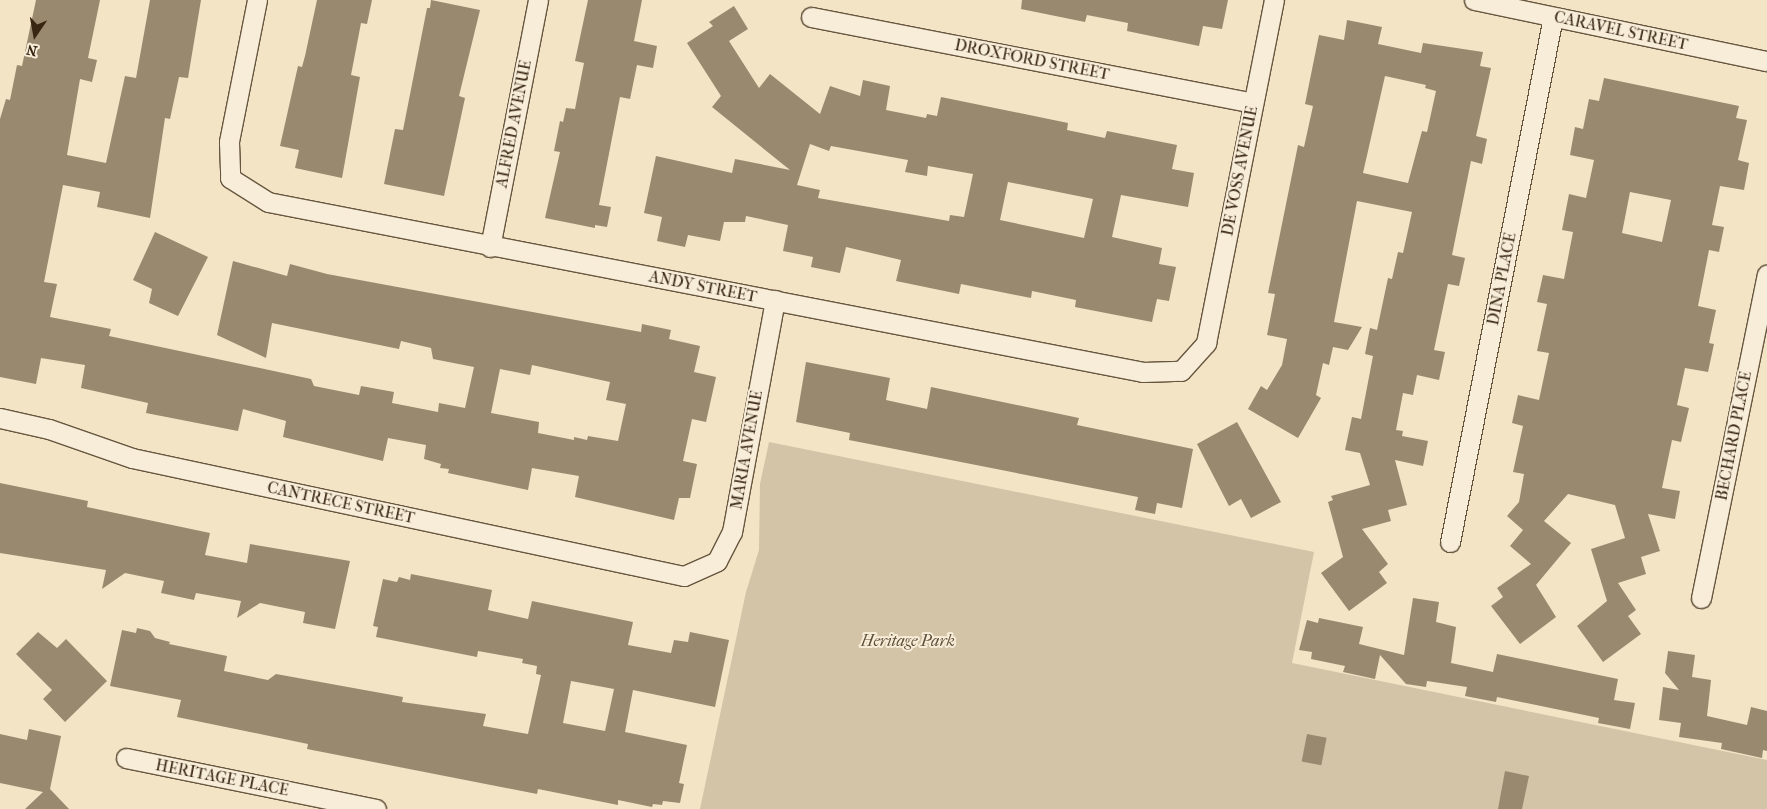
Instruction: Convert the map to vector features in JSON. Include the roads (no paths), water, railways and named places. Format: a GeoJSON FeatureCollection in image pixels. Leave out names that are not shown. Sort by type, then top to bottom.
{"type":"FeatureCollection","features":[{"type":"Feature","properties":{"kind":"street","name":"ANDY STREET"},"geometry":{"type":"LineString","coordinates":[[257,0],[229,142],[230,178],[268,202],[490,247],[775,300],[1143,372],[1181,371],[1206,343]]}},
{"type":"Feature","properties":{"kind":"street","name":"ALFRED AVENUE"},"geometry":{"type":"LineString","coordinates":[[490,247],[538,0]]}},
{"type":"Feature","properties":{"kind":"street","name":"DE VOSS AVENUE"},"geometry":{"type":"LineString","coordinates":[[1206,343],[1274,0]]}},
{"type":"Feature","properties":{"kind":"street","name":"CARAVEL STREET"},"geometry":{"type":"LineString","coordinates":[[1474,0],[1767,61]]}},
{"type":"Feature","properties":{"kind":"street","name":"DINA PLACE"},"geometry":{"type":"LineString","coordinates":[[1450,542],[1553,16]]}},
{"type":"Feature","properties":{"kind":"street","name":"DROXFORD STREET"},"geometry":{"type":"LineString","coordinates":[[811,17],[1254,103]]}},
{"type":"Feature","properties":{"kind":"street","name":"BECHARD PLACE"},"geometry":{"type":"LineString","coordinates":[[1701,598],[1767,275]]}},
{"type":"Feature","properties":{"kind":"street","name":"MARIA AVENUE"},"geometry":{"type":"LineString","coordinates":[[684,576],[717,561],[732,532],[775,300]]}},
{"type":"Feature","properties":{"kind":"street","name":"CANTRECE STREET"},"geometry":{"type":"LineString","coordinates":[[0,418],[49,429],[132,458],[684,576]]}},
{"type":"Feature","properties":{"kind":"street","name":"HERITAGE PLACE"},"geometry":{"type":"LineString","coordinates":[[126,758],[376,809]]}},
{"type":"Feature","properties":{"kind":"park label","name":"Heritage Park"},"geometry":{"type":"Point","coordinates":[908,641]}}]}
